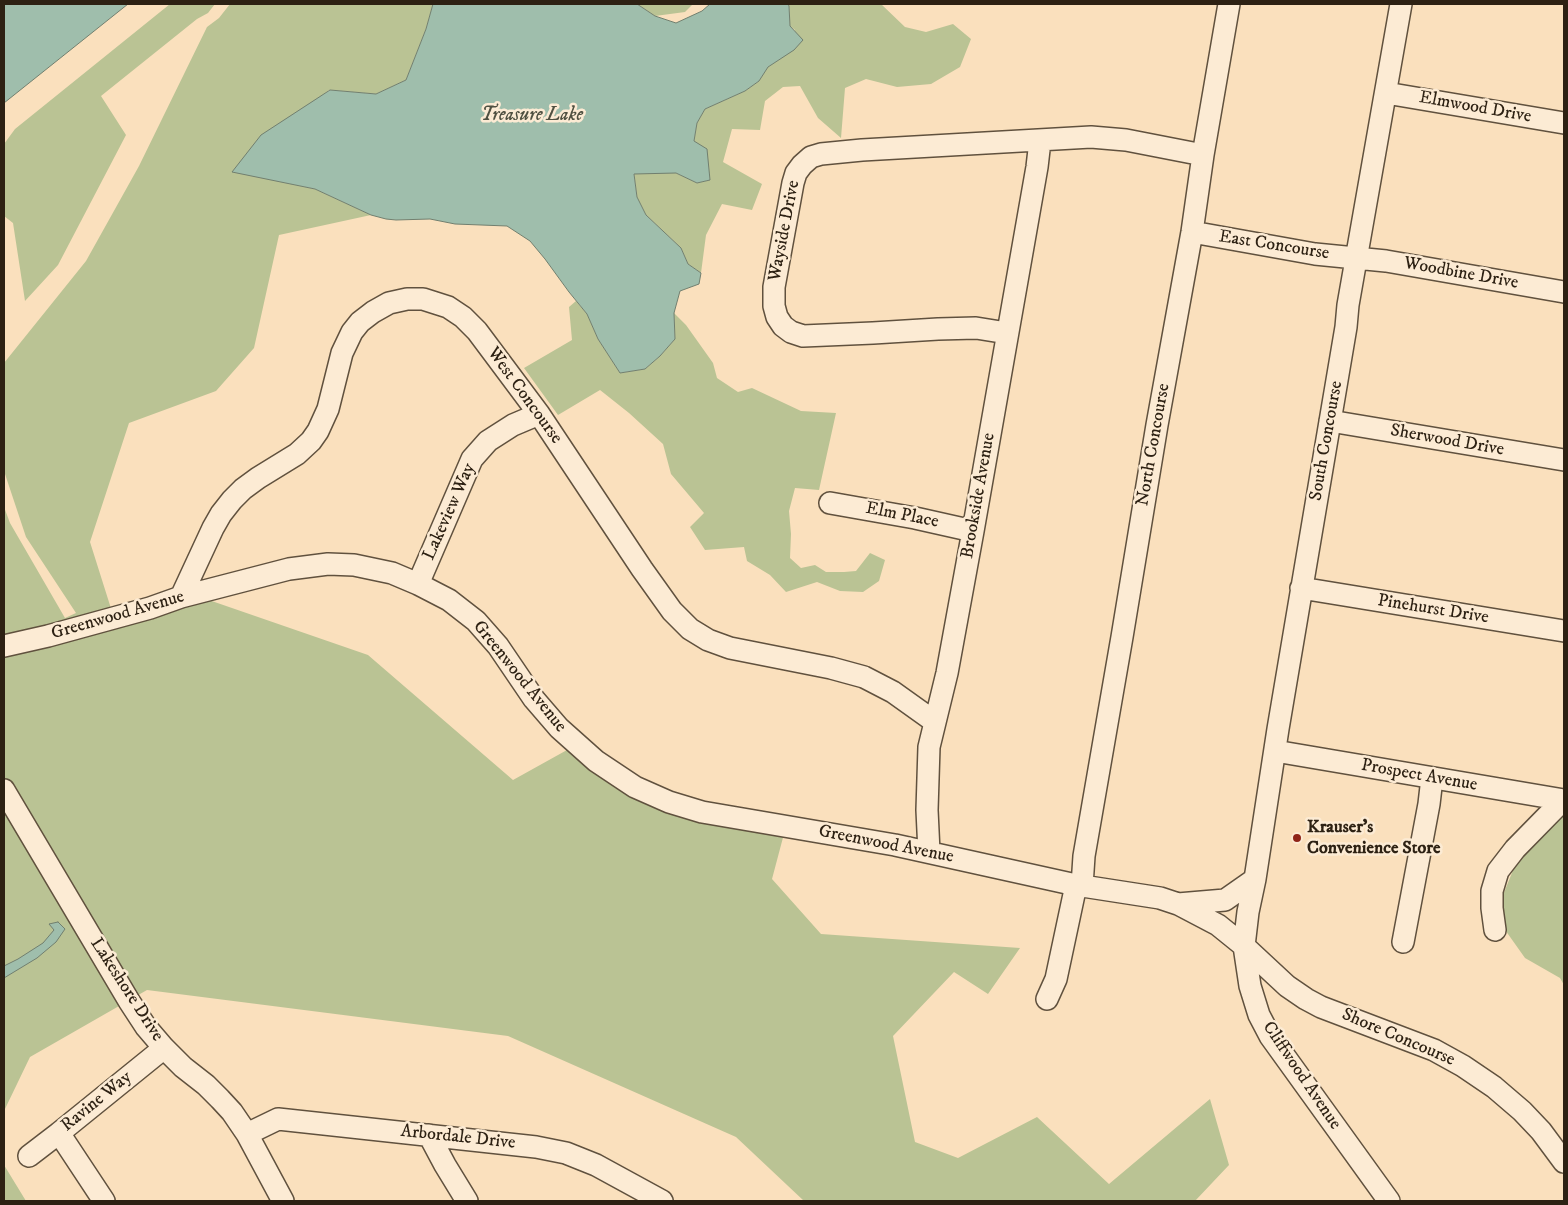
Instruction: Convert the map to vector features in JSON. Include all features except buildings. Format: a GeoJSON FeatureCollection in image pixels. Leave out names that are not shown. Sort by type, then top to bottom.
{"type":"FeatureCollection","features":[{"type":"Feature","properties":{"kind":"street","name":"North Concourse"},"geometry":{"type":"LineString","coordinates":[[1047,999],[1056,979],[1079,886],[1157,425],[1192,232],[1229,4]]}},
{"type":"Feature","properties":{"kind":"street","name":"South Concourse"},"geometry":{"type":"LineString","coordinates":[[1255,879],[1301,588],[1401,4]]}},
{"type":"Feature","properties":{"kind":"street","name":"Elmwood Drive"},"geometry":{"type":"LineString","coordinates":[[1386,93],[1564,123]]}},
{"type":"Feature","properties":{"kind":"street","name":"Wayside Drive"},"geometry":{"type":"LineString","coordinates":[[1007,333],[976,328],[803,336],[791,332],[783,326],[777,317],[774,306],[774,287],[787,210],[796,173],[802,164],[811,157],[821,154],[862,150],[1105,138],[1203,155]]}},
{"type":"Feature","properties":{"kind":"street","name":"Brookside Avenue"},"geometry":{"type":"LineString","coordinates":[[929,852],[927,810],[928,747],[947,672],[1037,167],[1040,140]]}},
{"type":"Feature","properties":{"kind":"street","name":"East Concourse"},"geometry":{"type":"LineString","coordinates":[[1192,232],[1315,254],[1357,259]]}},
{"type":"Feature","properties":{"kind":"street","name":"Woodbine Drive"},"geometry":{"type":"LineString","coordinates":[[1357,259],[1386,261],[1564,292]]}},
{"type":"Feature","properties":{"kind":"street","name":"West Concourse"},"geometry":{"type":"LineString","coordinates":[[182,597],[213,528],[232,500],[258,478],[297,454],[318,431],[328,409],[342,353],[347,341],[360,322],[372,312],[389,303],[407,299],[423,299],[448,307],[463,316],[477,331],[538,414],[672,611],[690,629],[708,640],[730,648],[831,668],[864,677],[893,692],[935,722]]}},
{"type":"Feature","properties":{"kind":"street","name":"Lakeview Way"},"geometry":{"type":"LineString","coordinates":[[418,584],[472,459],[488,441],[513,425],[538,414]]}},
{"type":"Feature","properties":{"kind":"street","name":"Sherwood Drive"},"geometry":{"type":"LineString","coordinates":[[1330,421],[1564,460]]}},
{"type":"Feature","properties":{"kind":"street","name":"Elm Place"},"geometry":{"type":"LineString","coordinates":[[830,503],[915,518],[973,531]]}},
{"type":"Feature","properties":{"kind":"street","name":"Greenwood Avenue"},"geometry":{"type":"LineString","coordinates":[[4,646],[288,569],[328,564],[354,565],[392,573],[449,600],[476,622],[498,646],[534,699],[559,728],[596,761],[636,787],[669,802],[702,812],[929,852],[1079,886],[1160,898],[1178,904],[1218,925],[1244,946]]}},
{"type":"Feature","properties":{"kind":"street","name":"Pinehurst Drive"},"geometry":{"type":"LineString","coordinates":[[1301,588],[1564,632]]}},
{"type":"Feature","properties":{"kind":"street","name":"Prospect Avenue"},"geometry":{"type":"LineString","coordinates":[[1275,751],[1563,800]]}},
{"type":"Feature","properties":{"kind":"street"},"geometry":{"type":"LineString","coordinates":[[1403,942],[1432,778]]}},
{"type":"Feature","properties":{"kind":"street","name":"Lakeshore Drive"},"geometry":{"type":"LineString","coordinates":[[4,790],[146,1027],[183,1067],[220,1099],[247,1134],[283,1201]]}},
{"type":"Feature","properties":{"kind":"street"},"geometry":{"type":"LineString","coordinates":[[1495,930],[1492,891],[1498,871],[1515,849],[1563,800]]}},
{"type":"Feature","properties":{"kind":"street","name":"Greenwood Avenue"},"geometry":{"type":"LineString","coordinates":[[1178,904],[1224,900],[1255,879]]}},
{"type":"Feature","properties":{"kind":"street","name":"Cliffwood Avenue"},"geometry":{"type":"LineString","coordinates":[[1255,879],[1248,912],[1244,946],[1250,986],[1259,1015],[1270,1036],[1389,1201]]}},
{"type":"Feature","properties":{"kind":"street","name":"Shore Concourse"},"geometry":{"type":"LineString","coordinates":[[1244,946],[1287,986],[1306,999],[1321,1007],[1434,1050],[1463,1066],[1494,1087],[1522,1111],[1541,1131],[1564,1162]]}},
{"type":"Feature","properties":{"kind":"street","name":"Ravine Way"},"geometry":{"type":"LineString","coordinates":[[29,1156],[164,1048]]}},
{"type":"Feature","properties":{"kind":"street","name":"Arbordale Drive"},"geometry":{"type":"LineString","coordinates":[[247,1134],[278,1119],[536,1147],[566,1153],[596,1165],[662,1201]]}},
{"type":"Feature","properties":{"kind":"street"},"geometry":{"type":"LineString","coordinates":[[59,1133],[104,1201]]}},
{"type":"Feature","properties":{"kind":"street"},"geometry":{"type":"LineString","coordinates":[[429,1135],[467,1201]]}},
{"type":"Feature","properties":{"kind":"shaded area"},"geometry":{"type":"Polygon","coordinates":[[[170,4],[215,4],[208,13],[197,19],[101,96],[126,135],[58,265],[25,301],[13,223],[4,216],[4,144],[15,129],[170,4]]]}},
{"type":"Feature","properties":{"kind":"shaded area"},"geometry":{"type":"Polygon","coordinates":[[[230,4],[433,4],[426,29],[406,80],[376,94],[329,90],[233,171],[315,189],[371,215],[279,235],[254,348],[216,391],[129,423],[90,542],[114,618],[203,598],[368,655],[513,780],[576,745],[696,813],[785,830],[772,879],[821,934],[1020,948],[988,994],[954,972],[893,1036],[915,1142],[958,1158],[1037,1117],[1109,1184],[1210,1099],[1229,1165],[1195,1201],[804,1201],[736,1137],[508,1036],[147,990],[30,1057],[4,1111],[4,507],[10,523],[65,618],[76,613],[26,537],[4,471],[4,363],[86,261],[139,166],[207,27],[219,18],[230,4]]]}},
{"type":"Feature","properties":{"kind":"shaded area"},"geometry":{"type":"Polygon","coordinates":[[[637,4],[693,4],[685,12],[655,16],[637,4]]]}},
{"type":"Feature","properties":{"kind":"shaded area"},"geometry":{"type":"Polygon","coordinates":[[[788,4],[881,4],[905,27],[926,32],[953,24],[971,39],[960,67],[931,84],[897,87],[866,79],[845,88],[841,138],[818,118],[800,86],[783,87],[765,101],[760,130],[732,129],[723,162],[762,184],[752,210],[722,204],[706,235],[701,273],[688,264],[681,248],[646,215],[637,197],[634,173],[676,173],[697,183],[710,180],[708,166],[694,141],[697,123],[705,109],[745,91],[759,81],[767,67],[780,59],[795,30],[790,26],[788,4]]]}},
{"type":"Feature","properties":{"kind":"shaded area"},"geometry":{"type":"Polygon","coordinates":[[[576,301],[587,314],[598,339],[620,373],[645,369],[660,356],[675,339],[674,313],[686,325],[713,363],[717,378],[738,392],[752,388],[801,411],[836,413],[819,490],[795,488],[789,511],[791,534],[790,558],[801,568],[815,565],[826,572],[844,572],[856,571],[870,553],[885,560],[879,581],[863,592],[840,591],[817,582],[786,592],[770,575],[747,561],[744,547],[705,550],[690,527],[704,513],[671,474],[663,444],[600,390],[558,415],[524,368],[572,340],[569,307],[576,301]]]}},
{"type":"Feature","properties":{"kind":"shaded area"},"geometry":{"type":"Polygon","coordinates":[[[1564,813],[1564,985],[1560,978],[1525,958],[1503,927],[1503,895],[1518,858],[1564,813]]]}},
{"type":"Feature","properties":{"kind":"shaded area"},"geometry":{"type":"Polygon","coordinates":[[[4,1165],[26,1201],[4,1201],[4,1165]]]}},
{"type":"Feature","properties":{"kind":"water"},"geometry":{"type":"Polygon","coordinates":[[[4,4],[128,4],[4,103],[4,4]]]}},
{"type":"Feature","properties":{"kind":"water","name":"Treasure Lake"},"geometry":{"type":"Polygon","coordinates":[[[433,4],[637,4],[655,16],[676,23],[702,11],[710,4],[788,4],[790,26],[803,40],[794,50],[768,67],[759,81],[745,91],[705,109],[697,123],[694,141],[707,149],[710,180],[697,183],[676,173],[634,174],[637,197],[646,215],[681,248],[688,264],[701,273],[699,284],[680,291],[674,313],[675,339],[645,369],[620,373],[598,339],[587,314],[545,259],[530,241],[507,226],[455,224],[430,219],[386,219],[371,215],[315,189],[232,172],[261,135],[330,90],[376,94],[406,80],[426,29],[433,4]]]}},
{"type":"Feature","properties":{"kind":"water"},"geometry":{"type":"Polygon","coordinates":[[[58,922],[65,929],[56,942],[37,958],[4,978],[4,966],[43,943],[54,930],[49,924],[58,922]]]}},
{"type":"Feature","properties":{"kind":"place","name":"Krauser's Convenience Store"},"geometry":{"type":"Point","coordinates":[1297,838]}}]}
